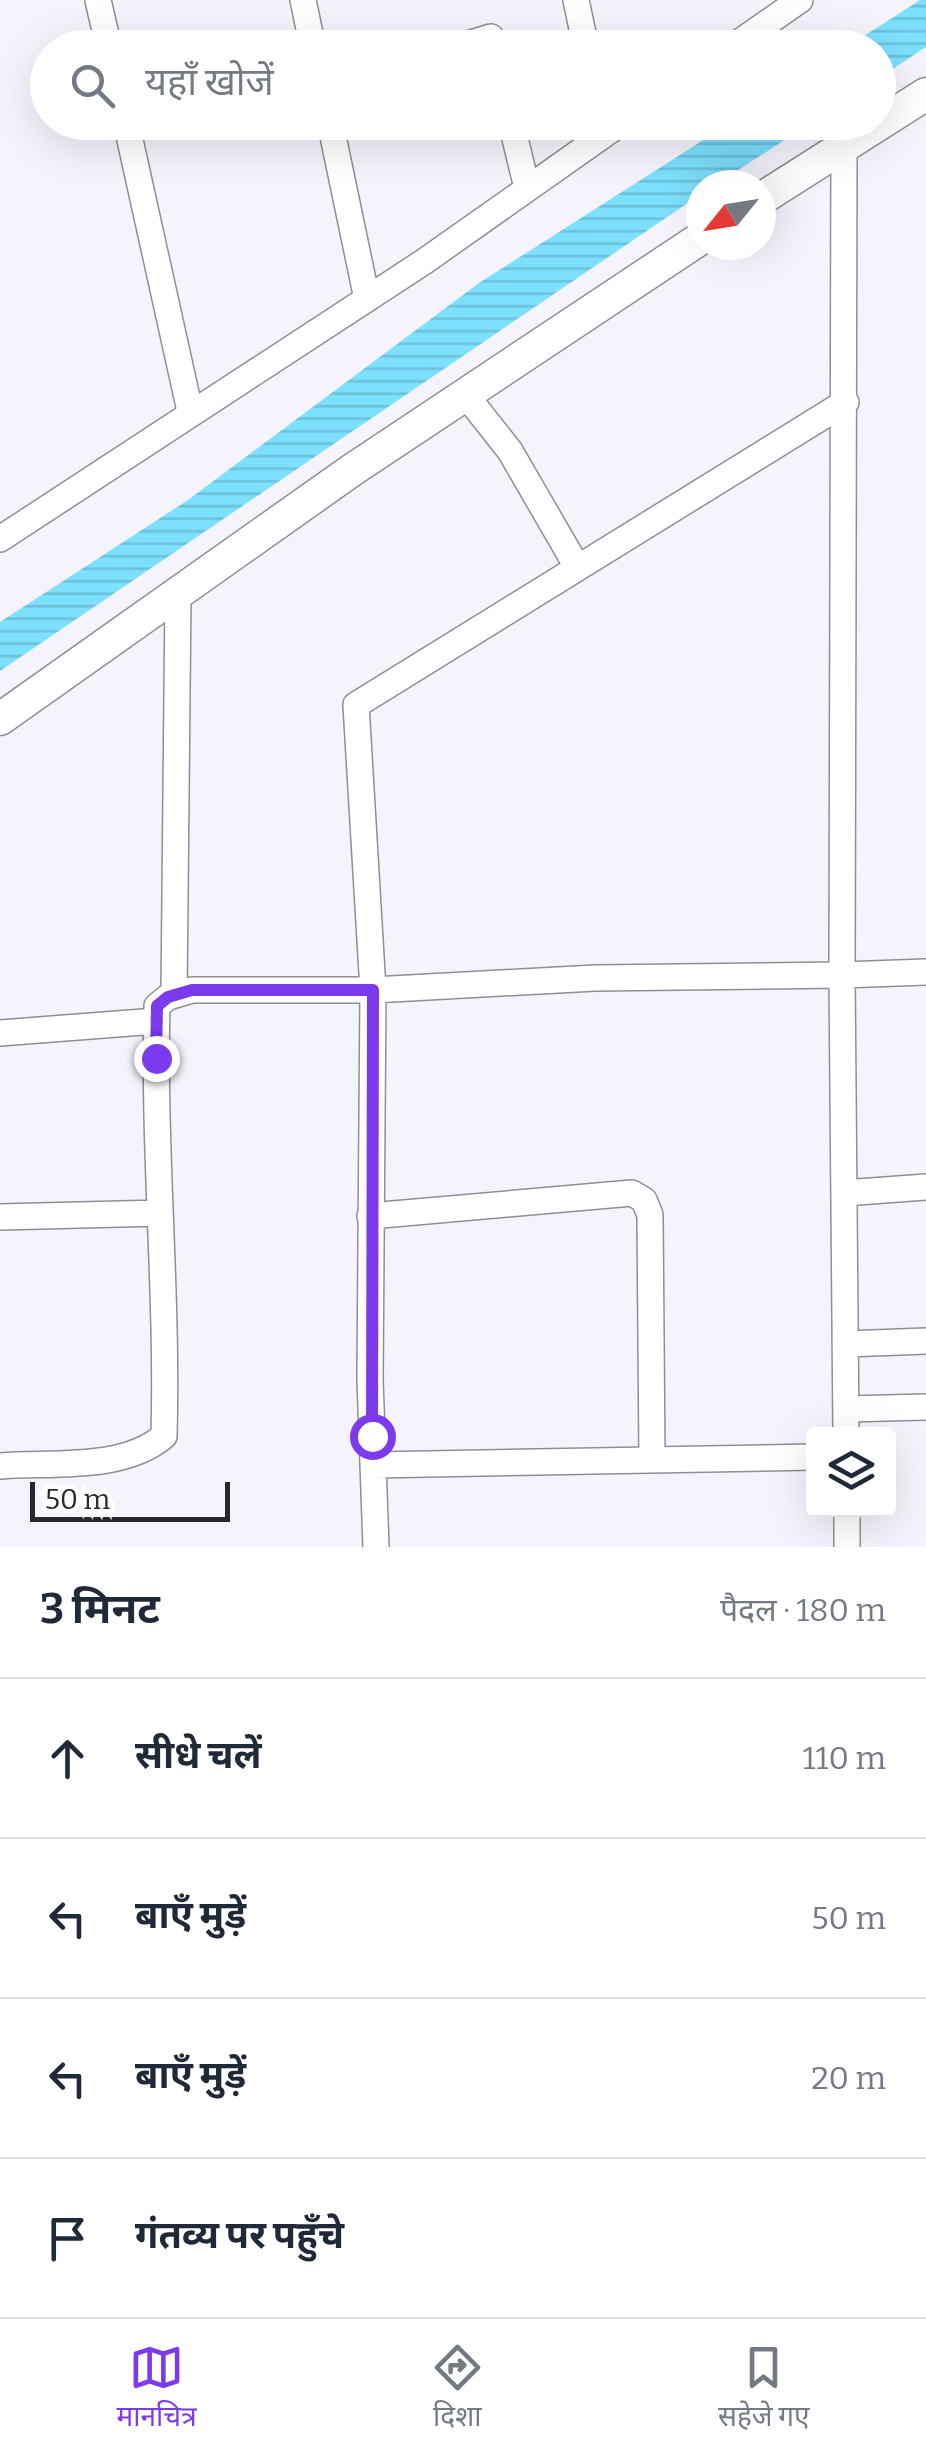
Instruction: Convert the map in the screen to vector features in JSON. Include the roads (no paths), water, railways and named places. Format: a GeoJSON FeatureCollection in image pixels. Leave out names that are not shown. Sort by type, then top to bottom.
{"type":"FeatureCollection","features":[{"type":"Feature","properties":{"kind":"street"},"geometry":{"type":"LineString","coordinates":[[98,0],[105,30]]}},
{"type":"Feature","properties":{"kind":"street"},"geometry":{"type":"LineString","coordinates":[[303,0],[310,30]]}},
{"type":"Feature","properties":{"kind":"street"},"geometry":{"type":"LineString","coordinates":[[576,0],[582,30]]}},
{"type":"Feature","properties":{"kind":"street"},"geometry":{"type":"LineString","coordinates":[[755,30],[792,2]]}},
{"type":"Feature","properties":{"kind":"street"},"geometry":{"type":"LineString","coordinates":[[896,113],[926,94]]}},
{"type":"Feature","properties":{"kind":"street"},"geometry":{"type":"LineString","coordinates":[[130,140],[190,411]]}},
{"type":"Feature","properties":{"kind":"street"},"geometry":{"type":"LineString","coordinates":[[334,140],[367,299]]}},
{"type":"Feature","properties":{"kind":"street"},"geometry":{"type":"LineString","coordinates":[[515,140],[527,188]]}},
{"type":"Feature","properties":{"kind":"street"},"geometry":{"type":"LineString","coordinates":[[0,539],[190,411],[367,299],[591,140]]}},
{"type":"Feature","properties":{"kind":"street"},"geometry":{"type":"LineString","coordinates":[[776,189],[852,140]]}},
{"type":"Feature","properties":{"kind":"street"},"geometry":{"type":"LineString","coordinates":[[844,145],[842,975],[846,1422],[926,1407]]}},
{"type":"Feature","properties":{"kind":"street"},"geometry":{"type":"LineString","coordinates":[[0,719],[465,394],[686,248]]}},
{"type":"Feature","properties":{"kind":"street"},"geometry":{"type":"LineString","coordinates":[[465,394],[510,451],[576,565]]}},
{"type":"Feature","properties":{"kind":"street"},"geometry":{"type":"LineString","coordinates":[[376,1547],[370,1216],[373,990],[356,704],[846,402]]}},
{"type":"Feature","properties":{"kind":"street"},"geometry":{"type":"LineString","coordinates":[[174,995],[178,594]]}},
{"type":"Feature","properties":{"kind":"street"},"geometry":{"type":"LineString","coordinates":[[0,1466],[125,1458],[147,1451],[164,1436],[166,1350],[156,1021],[157,1006],[174,995],[192,990],[373,990],[596,978],[926,972]]}},
{"type":"Feature","properties":{"kind":"street"},"geometry":{"type":"LineString","coordinates":[[0,1033],[156,1021]]}},
{"type":"Feature","properties":{"kind":"street"},"geometry":{"type":"LineString","coordinates":[[844,1193],[926,1186]]}},
{"type":"Feature","properties":{"kind":"street"},"geometry":{"type":"LineString","coordinates":[[370,1216],[632,1193],[644,1200],[650,1215],[652,1460]]}},
{"type":"Feature","properties":{"kind":"street"},"geometry":{"type":"LineString","coordinates":[[0,1217],[160,1213]]}},
{"type":"Feature","properties":{"kind":"street"},"geometry":{"type":"LineString","coordinates":[[846,1344],[926,1341]]}},
{"type":"Feature","properties":{"kind":"street"},"geometry":{"type":"LineString","coordinates":[[373,1464],[806,1457]]}},
{"type":"Feature","properties":{"kind":"street"},"geometry":{"type":"LineString","coordinates":[[847,1517],[847,1547]]}},
{"type":"Feature","properties":{"kind":"water"},"geometry":{"type":"Polygon","coordinates":[[[926,0],[926,47],[896,67],[896,30],[873,30],[926,0]]]}},
{"type":"Feature","properties":{"kind":"water"},"geometry":{"type":"Polygon","coordinates":[[[703,140],[785,140],[738,170],[686,170],[686,204],[0,671],[0,622],[188,500],[479,283],[703,140]]]}}]}
